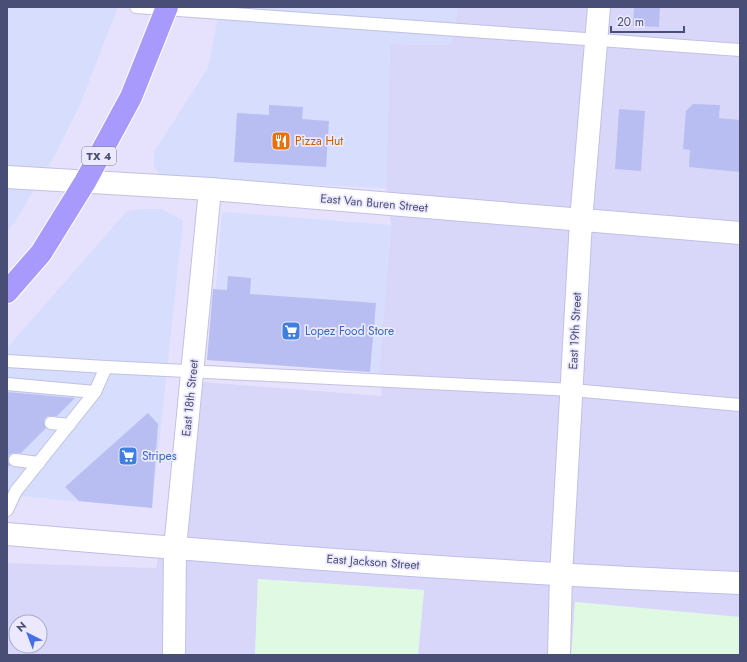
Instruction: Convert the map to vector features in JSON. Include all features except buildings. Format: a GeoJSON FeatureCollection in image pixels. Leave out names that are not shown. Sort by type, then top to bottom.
{"type":"FeatureCollection","features":[{"type":"Feature","properties":{"kind":"main road","name":"TX 4"},"geometry":{"type":"LineString","coordinates":[[7,292],[41,253],[85,182],[131,97],[167,8]]}},
{"type":"Feature","properties":{"kind":"street","name":"East 19th Street"},"geometry":{"type":"LineString","coordinates":[[559,655],[561,576],[581,221],[599,7]]}},
{"type":"Feature","properties":{"kind":"street","name":"East Van Buren Street"},"geometry":{"type":"LineString","coordinates":[[7,177],[210,189],[740,233]]}},
{"type":"Feature","properties":{"kind":"street","name":"East 18th Street"},"geometry":{"type":"LineString","coordinates":[[174,655],[175,548],[210,189]]}},
{"type":"Feature","properties":{"kind":"street","name":"East Jackson Street"},"geometry":{"type":"LineString","coordinates":[[7,534],[175,548],[561,576],[740,583]]}},
{"type":"Feature","properties":{"kind":"lane"},"geometry":{"type":"LineString","coordinates":[[136,7],[167,8],[740,50]]}},
{"type":"Feature","properties":{"kind":"lane"},"geometry":{"type":"LineString","coordinates":[[7,360],[106,367],[572,390],[740,405]]}},
{"type":"Feature","properties":{"kind":"lane"},"geometry":{"type":"LineString","coordinates":[[7,510],[12,491],[39,464],[95,392],[106,367]]}},
{"type":"Feature","properties":{"kind":"lane"},"geometry":{"type":"LineString","coordinates":[[7,384],[95,392]]}},
{"type":"Feature","properties":{"kind":"lane"},"geometry":{"type":"LineString","coordinates":[[51,423],[69,425]]}},
{"type":"Feature","properties":{"kind":"lane"},"geometry":{"type":"LineString","coordinates":[[15,460],[39,464]]}},
{"type":"Feature","properties":{"kind":"shaded area"},"geometry":{"type":"Polygon","coordinates":[[[7,7],[118,7],[80,104],[55,155],[14,223],[7,231],[7,7]]]}},
{"type":"Feature","properties":{"kind":"shaded area"},"geometry":{"type":"Polygon","coordinates":[[[220,7],[458,7],[451,45],[390,44],[386,188],[162,178],[154,166],[154,152],[208,68],[220,7]]]}},
{"type":"Feature","properties":{"kind":"shaded area"},"geometry":{"type":"Polygon","coordinates":[[[458,7],[740,7],[740,617],[576,602],[571,655],[418,655],[424,590],[258,579],[255,655],[7,655],[7,563],[156,568],[202,382],[382,396],[379,373],[391,225],[386,188],[390,44],[451,45],[458,7]]]}},
{"type":"Feature","properties":{"kind":"shaded area"},"geometry":{"type":"Polygon","coordinates":[[[139,209],[162,209],[183,221],[152,508],[7,495],[7,348],[127,211],[139,209]]]}},
{"type":"Feature","properties":{"kind":"shaded area"},"geometry":{"type":"Polygon","coordinates":[[[222,212],[391,225],[379,373],[210,360],[222,212]]]}},
{"type":"Feature","properties":{"kind":"shaded area"},"geometry":{"type":"Polygon","coordinates":[[[258,579],[424,590],[418,655],[255,655],[258,579]]]}},
{"type":"Feature","properties":{"kind":"shaded area"},"geometry":{"type":"Polygon","coordinates":[[[575,602],[740,617],[740,655],[571,655],[575,602]]]}},
{"type":"Feature","properties":{"kind":"place","name":"Pizza Hut"},"geometry":{"type":"Point","coordinates":[281,141]}},
{"type":"Feature","properties":{"kind":"place","name":"Lopez Food Store"},"geometry":{"type":"Point","coordinates":[291,331]}},
{"type":"Feature","properties":{"kind":"place","name":"Stripes"},"geometry":{"type":"Point","coordinates":[128,456]}}]}
